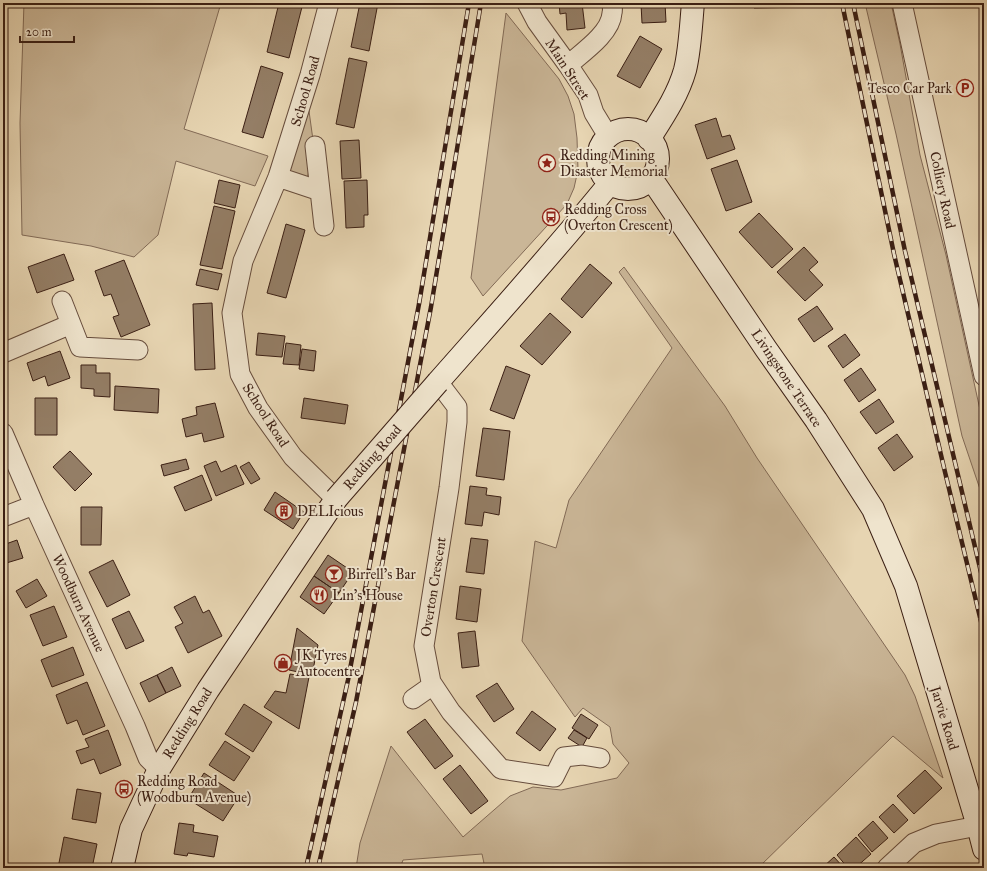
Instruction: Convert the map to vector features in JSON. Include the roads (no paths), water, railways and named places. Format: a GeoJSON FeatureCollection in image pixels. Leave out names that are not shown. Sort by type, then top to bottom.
{"type":"FeatureCollection","features":[{"type":"Feature","properties":{"kind":"main road"},"geometry":{"type":"LineString","coordinates":[[649,139],[674,99],[685,71],[693,3]]}},
{"type":"Feature","properties":{"kind":"main road"},"geometry":{"type":"LineString","coordinates":[[627,129],[637,130],[646,135],[657,151],[658,160],[656,170],[651,178],[644,184],[635,188],[625,189],[610,183],[602,173],[598,164],[600,149],[608,136],[617,131],[627,129]]}},
{"type":"Feature","properties":{"kind":"main road","name":"Livingstone Terrace"},"geometry":{"type":"LineString","coordinates":[[651,178],[766,349],[816,420],[873,509],[906,586]]}},
{"type":"Feature","properties":{"kind":"main road","name":"Redding Road"},"geometry":{"type":"LineString","coordinates":[[122,868],[131,829],[159,769],[208,690],[336,499],[610,183]]}},
{"type":"Feature","properties":{"kind":"main road","name":"Jarvie Road"},"geometry":{"type":"LineString","coordinates":[[906,586],[984,849]]}},
{"type":"Feature","properties":{"kind":"street","name":"School Road"},"geometry":{"type":"LineString","coordinates":[[329,3],[310,75],[278,177],[243,261],[232,313],[240,374],[258,408],[293,457],[336,499]]}},
{"type":"Feature","properties":{"kind":"street","name":"Main Street"},"geometry":{"type":"LineString","coordinates":[[528,3],[537,22],[588,95],[594,113],[608,136]]}},
{"type":"Feature","properties":{"kind":"street"},"geometry":{"type":"LineString","coordinates":[[568,65],[593,44],[607,29],[612,13],[612,3]]}},
{"type":"Feature","properties":{"kind":"street","name":"Colliery Road"},"geometry":{"type":"LineString","coordinates":[[902,3],[984,376]]}},
{"type":"Feature","properties":{"kind":"street"},"geometry":{"type":"LineString","coordinates":[[315,146],[324,226]]}},
{"type":"Feature","properties":{"kind":"street"},"geometry":{"type":"LineString","coordinates":[[278,177],[320,191]]}},
{"type":"Feature","properties":{"kind":"street"},"geometry":{"type":"LineString","coordinates":[[62,301],[80,347],[138,350]]}},
{"type":"Feature","properties":{"kind":"street"},"geometry":{"type":"LineString","coordinates":[[3,353],[71,324]]}},
{"type":"Feature","properties":{"kind":"street","name":"Overton Crescent"},"geometry":{"type":"LineString","coordinates":[[438,382],[457,407],[457,422],[449,488],[424,646],[431,682],[451,712],[501,770],[518,780],[554,777],[564,757],[582,755],[600,758]]}},
{"type":"Feature","properties":{"kind":"street","name":"Woodburn Avenue"},"geometry":{"type":"LineString","coordinates":[[3,433],[34,505],[132,719],[148,758],[159,769]]}},
{"type":"Feature","properties":{"kind":"street"},"geometry":{"type":"LineString","coordinates":[[3,517],[34,505]]}},
{"type":"Feature","properties":{"kind":"street"},"geometry":{"type":"LineString","coordinates":[[413,699],[433,685]]}},
{"type":"Feature","properties":{"kind":"street"},"geometry":{"type":"LineString","coordinates":[[887,868],[914,843],[936,834],[978,826]]}},
{"type":"Feature","properties":{"kind":"railway"},"geometry":{"type":"LineString","coordinates":[[306,868],[348,680],[419,304],[469,3]]}},
{"type":"Feature","properties":{"kind":"railway"},"geometry":{"type":"LineString","coordinates":[[318,868],[356,702],[431,307],[481,3]]}},
{"type":"Feature","properties":{"kind":"railway"},"geometry":{"type":"LineString","coordinates":[[842,3],[894,254],[984,634]]}},
{"type":"Feature","properties":{"kind":"railway"},"geometry":{"type":"LineString","coordinates":[[853,3],[905,251],[984,585]]}},
{"type":"Feature","properties":{"kind":"place","name":"Tesco Car Park"},"geometry":{"type":"Point","coordinates":[965,88]}},
{"type":"Feature","properties":{"kind":"place","name":"Redding Mining Disaster Memorial"},"geometry":{"type":"Point","coordinates":[547,163]}},
{"type":"Feature","properties":{"kind":"place","name":"Redding Cross (Overton Crescent)"},"geometry":{"type":"Point","coordinates":[551,217]}},
{"type":"Feature","properties":{"kind":"place","name":"DELIcious"},"geometry":{"type":"Point","coordinates":[284,511]}},
{"type":"Feature","properties":{"kind":"place","name":"Birrell's Bar"},"geometry":{"type":"Point","coordinates":[334,574]}},
{"type":"Feature","properties":{"kind":"place","name":"Lin's House"},"geometry":{"type":"Point","coordinates":[319,595]}},
{"type":"Feature","properties":{"kind":"place","name":"JK Tyres Autocentre"},"geometry":{"type":"Point","coordinates":[283,663]}},
{"type":"Feature","properties":{"kind":"place","name":"Redding Road (Woodburn Avenue)"},"geometry":{"type":"Point","coordinates":[124,789]}}]}
